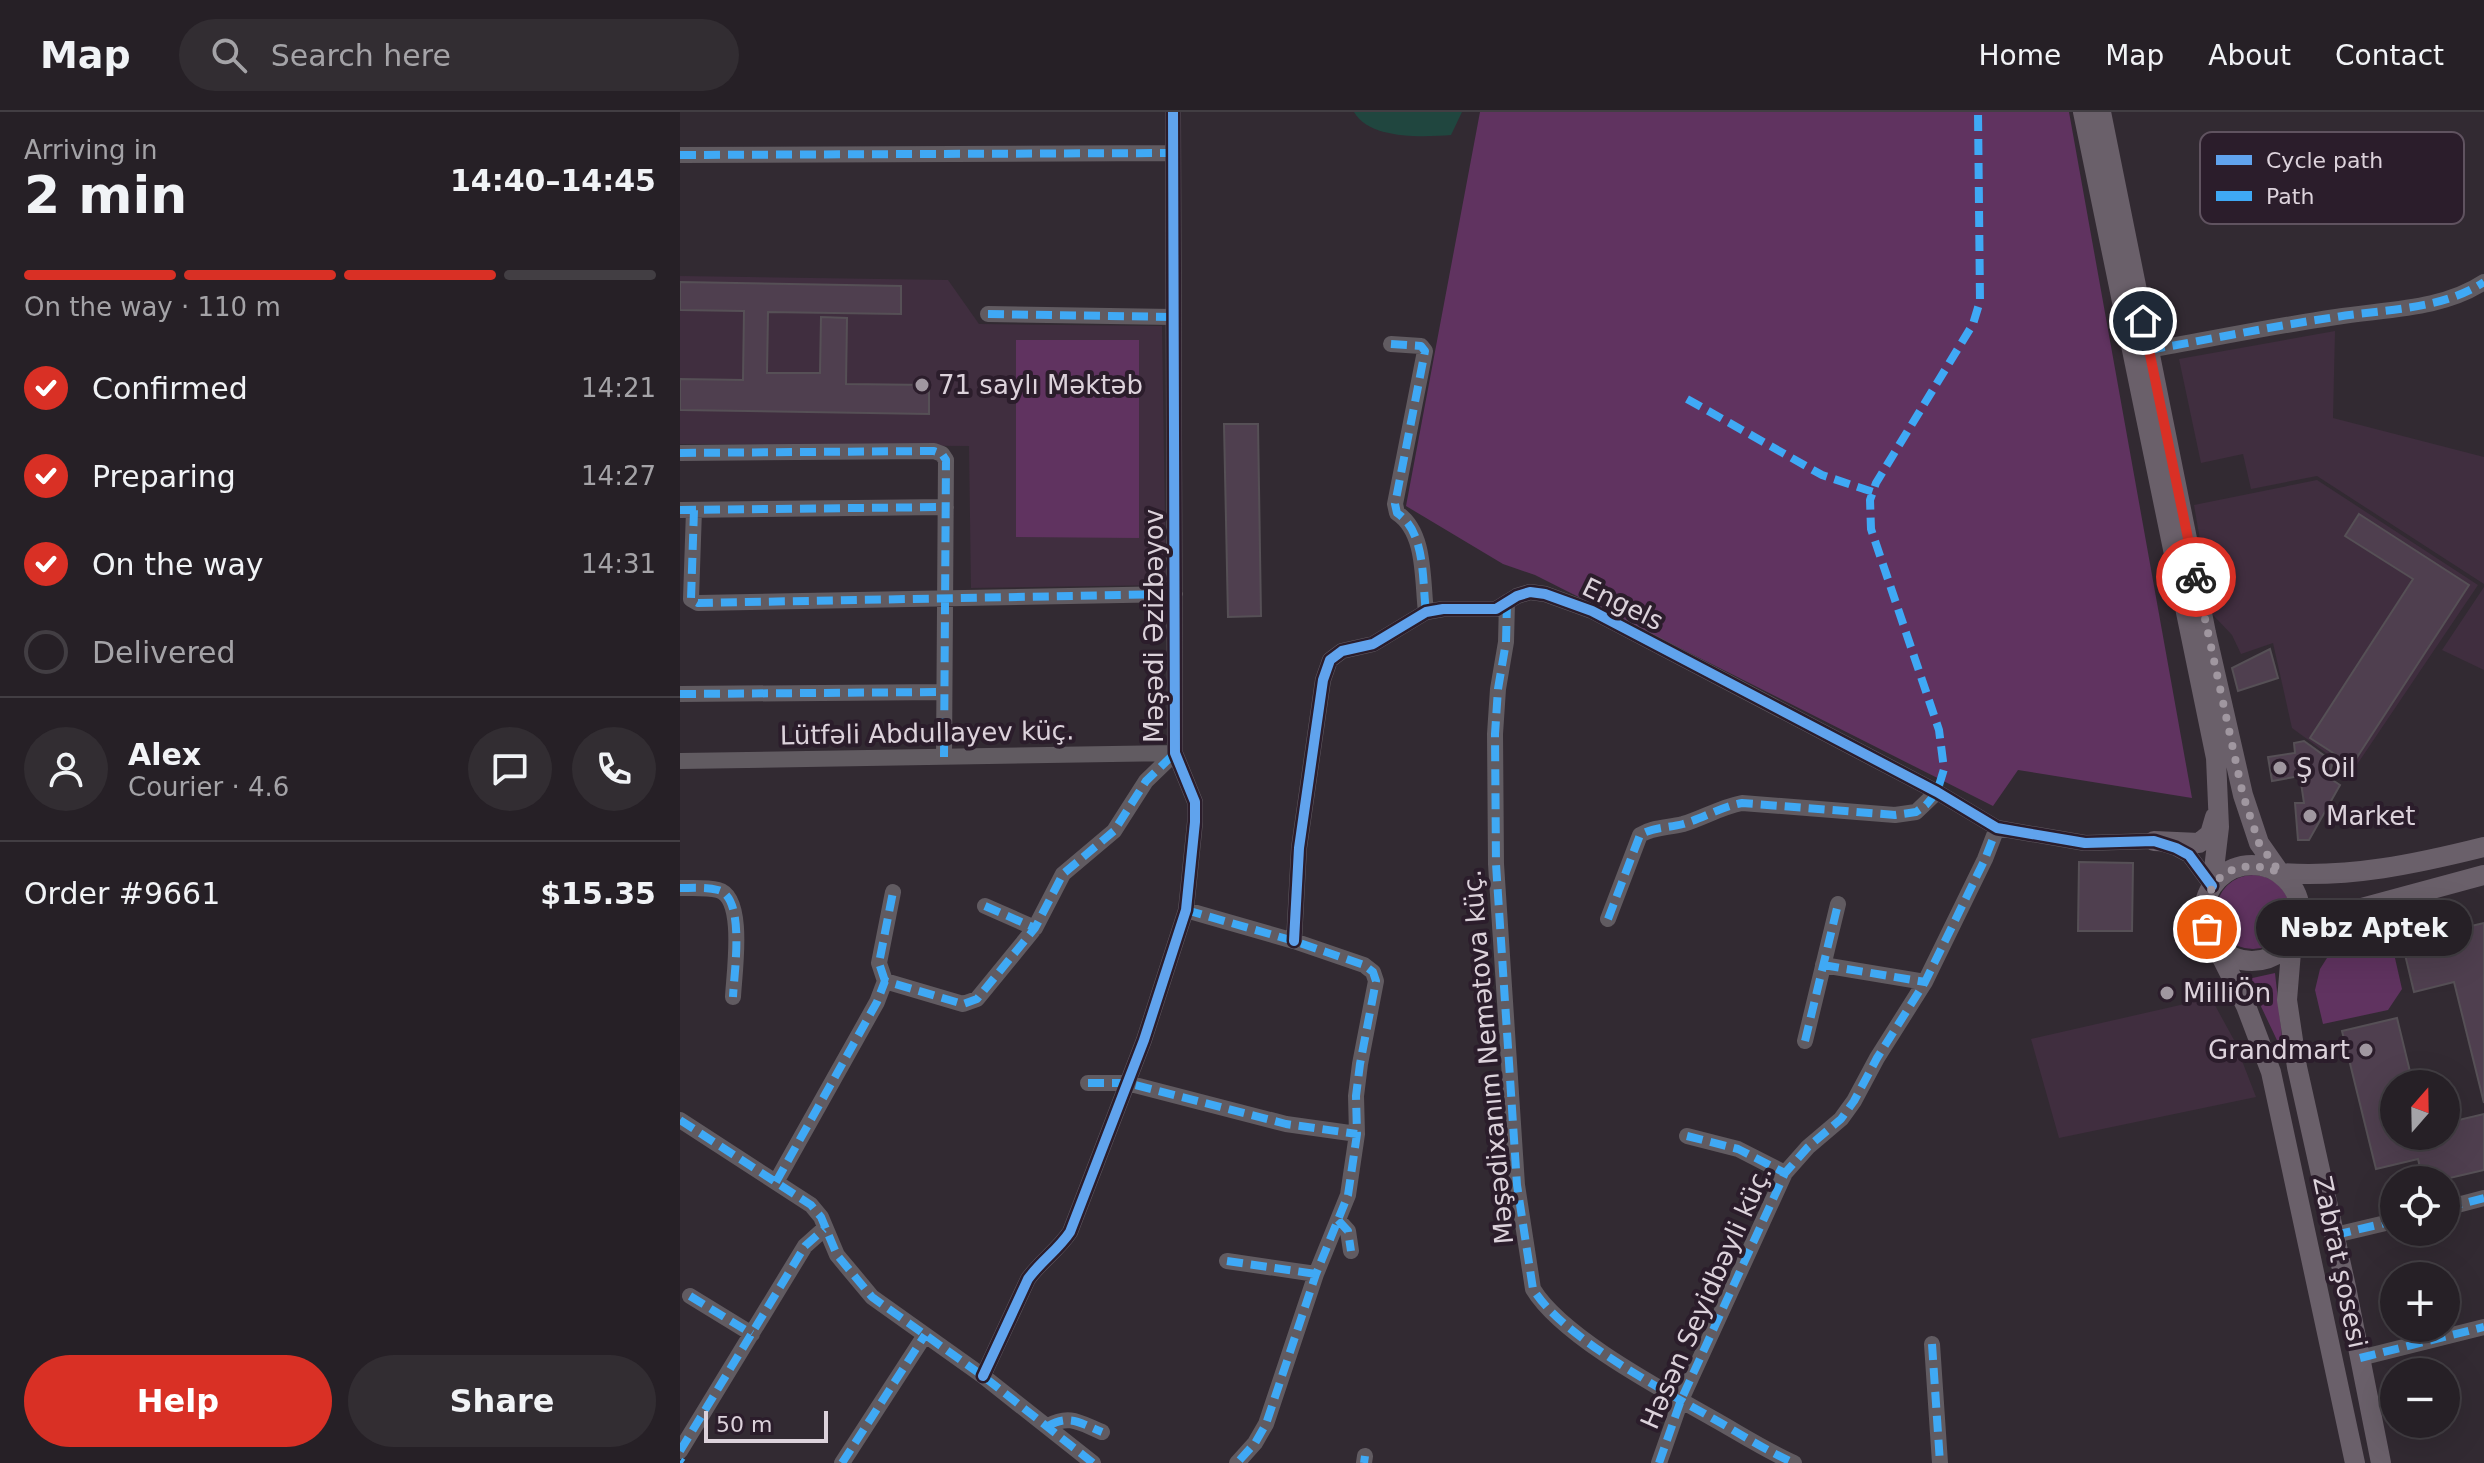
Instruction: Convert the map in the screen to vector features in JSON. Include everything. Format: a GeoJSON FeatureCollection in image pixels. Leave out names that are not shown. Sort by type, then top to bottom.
{"type":"FeatureCollection","features":[{"type":"Feature","properties":{"kind":"main road"},"geometry":{"type":"LineString","coordinates":[[2083,112],[2216,758],[2220,801],[2212,886],[2204,914],[2207,929],[2214,942],[2239,959],[2254,961],[2282,951],[2292,940],[2299,927],[2298,897],[2259,843],[2243,795],[2206,633],[2101,112]]}},
{"type":"Feature","properties":{"kind":"main road"},"geometry":{"type":"LineString","coordinates":[[2154,841],[2199,843],[2205,840],[2220,801]]}},
{"type":"Feature","properties":{"kind":"main road"},"geometry":{"type":"LineString","coordinates":[[2212,886],[2223,875],[2251,865],[2280,873],[2309,875],[2362,872],[2399,867],[2484,847]]}},
{"type":"Feature","properties":{"kind":"main road"},"geometry":{"type":"LineString","coordinates":[[2292,940],[2336,915],[2484,875]]}},
{"type":"Feature","properties":{"kind":"main road","name":"Zabrat şosesi"},"geometry":{"type":"LineString","coordinates":[[2292,940],[2287,1000],[2293,1042],[2381,1463]]}},
{"type":"Feature","properties":{"kind":"main road","name":"Zabrat şosesi"},"geometry":{"type":"LineString","coordinates":[[2214,942],[2246,1006],[2271,1072],[2355,1463]]}},
{"type":"Feature","properties":{"kind":"street","name":"Məşədi Əzizbəyov"},"geometry":{"type":"LineString","coordinates":[[983,1376],[1028,1279],[1070,1232],[1127,1083],[1186,910],[1195,802],[1175,753],[1173,112]]}},
{"type":"Feature","properties":{"kind":"street"},"geometry":{"type":"LineString","coordinates":[[680,155],[1172,153]]}},
{"type":"Feature","properties":{"kind":"street"},"geometry":{"type":"LineString","coordinates":[[2149,350],[2334,317],[2430,304],[2457,298],[2484,282]]}},
{"type":"Feature","properties":{"kind":"street"},"geometry":{"type":"LineString","coordinates":[[988,314],[1172,317]]}},
{"type":"Feature","properties":{"kind":"street"},"geometry":{"type":"LineString","coordinates":[[1391,344],[1421,346],[1425,351],[1395,504],[1397,513],[1407,519],[1416,536],[1426,612]]}},
{"type":"Feature","properties":{"kind":"street"},"geometry":{"type":"LineString","coordinates":[[680,453],[934,451],[942,454],[946,460],[944,757]]}},
{"type":"Feature","properties":{"kind":"street"},"geometry":{"type":"LineString","coordinates":[[946,507],[687,510],[691,599],[698,603],[1175,594]]}},
{"type":"Feature","properties":{"kind":"street","name":"Engels"},"geometry":{"type":"LineString","coordinates":[[1294,941],[1299,848],[1326,667],[1330,660],[1342,651],[1373,644],[1426,612],[1496,609],[1530,592],[1545,594],[1592,611],[1937,792],[1997,828],[2085,843],[2154,841]]}},
{"type":"Feature","properties":{"kind":"street","name":"Məşədixanım Nemətova küç."},"geometry":{"type":"LineString","coordinates":[[1507,602],[1506,642],[1495,734],[1496,864],[1517,1185],[1533,1289],[1541,1303],[1604,1353],[1794,1463]]}},
{"type":"Feature","properties":{"kind":"street"},"geometry":{"type":"LineString","coordinates":[[680,694],[943,692]]}},
{"type":"Feature","properties":{"kind":"street"},"geometry":{"type":"LineString","coordinates":[[885,981],[963,1004],[977,999],[1035,928],[1063,874],[1114,831],[1146,781],[1175,753]]}},
{"type":"Feature","properties":{"kind":"street","name":"Lütfəli Abdullayev küç."},"geometry":{"type":"LineString","coordinates":[[680,761],[1175,753]]}},
{"type":"Feature","properties":{"kind":"street"},"geometry":{"type":"LineString","coordinates":[[1608,919],[1640,835],[1647,831],[1685,823],[1742,803],[1895,815],[1916,812],[1937,792]]}},
{"type":"Feature","properties":{"kind":"street","name":"Həsən Seyidbəyli küç."},"geometry":{"type":"LineString","coordinates":[[1659,1463],[1681,1400],[1785,1173],[1808,1147],[1841,1119],[1925,982],[1997,828]]}},
{"type":"Feature","properties":{"kind":"street"},"geometry":{"type":"LineString","coordinates":[[2154,841],[2189,855],[2212,886]]}},
{"type":"Feature","properties":{"kind":"street"},"geometry":{"type":"LineString","coordinates":[[680,888],[720,890],[732,898],[736,914],[733,997]]}},
{"type":"Feature","properties":{"kind":"street"},"geometry":{"type":"LineString","coordinates":[[776,1182],[877,1002],[885,981],[879,963],[893,892]]}},
{"type":"Feature","properties":{"kind":"street"},"geometry":{"type":"LineString","coordinates":[[1805,1041],[1838,904]]}},
{"type":"Feature","properties":{"kind":"street"},"geometry":{"type":"LineString","coordinates":[[985,906],[1035,928]]}},
{"type":"Feature","properties":{"kind":"street"},"geometry":{"type":"LineString","coordinates":[[1186,910],[1364,965],[1373,972],[1376,981],[1356,1096],[1357,1134],[1353,1171],[1266,1424],[1255,1443],[1237,1463]]}},
{"type":"Feature","properties":{"kind":"street"},"geometry":{"type":"LineString","coordinates":[[1823,965],[1925,982]]}},
{"type":"Feature","properties":{"kind":"street"},"geometry":{"type":"LineString","coordinates":[[1088,1083],[1127,1083],[1286,1124],[1357,1134]]}},
{"type":"Feature","properties":{"kind":"street"},"geometry":{"type":"LineString","coordinates":[[680,1120],[811,1205],[821,1217],[837,1255],[872,1297],[983,1376],[1093,1463]]}},
{"type":"Feature","properties":{"kind":"street"},"geometry":{"type":"LineString","coordinates":[[1687,1136],[1738,1149],[1785,1173]]}},
{"type":"Feature","properties":{"kind":"street"},"geometry":{"type":"LineString","coordinates":[[2460,1204],[2484,1198]]}},
{"type":"Feature","properties":{"kind":"street"},"geometry":{"type":"LineString","coordinates":[[1338,1220],[1348,1231],[1351,1251]]}},
{"type":"Feature","properties":{"kind":"street"},"geometry":{"type":"LineString","coordinates":[[2335,1235],[2380,1224]]}},
{"type":"Feature","properties":{"kind":"street"},"geometry":{"type":"LineString","coordinates":[[680,1451],[805,1246],[824,1229]]}},
{"type":"Feature","properties":{"kind":"street"},"geometry":{"type":"LineString","coordinates":[[1227,1261],[1316,1274]]}},
{"type":"Feature","properties":{"kind":"street"},"geometry":{"type":"LineString","coordinates":[[690,1296],[752,1334]]}},
{"type":"Feature","properties":{"kind":"street"},"geometry":{"type":"LineString","coordinates":[[2360,1358],[2484,1327]]}},
{"type":"Feature","properties":{"kind":"street"},"geometry":{"type":"LineString","coordinates":[[842,1463],[925,1335]]}},
{"type":"Feature","properties":{"kind":"street"},"geometry":{"type":"LineString","coordinates":[[1932,1344],[1940,1463]]}},
{"type":"Feature","properties":{"kind":"street"},"geometry":{"type":"LineString","coordinates":[[1048,1426],[1062,1418],[1102,1432]]}},
{"type":"Feature","properties":{"kind":"shaded area"},"geometry":{"type":"Polygon","coordinates":[[[1354,112],[1462,112],[1451,135],[1427,136],[1398,135],[1372,128],[1354,112]]]}},
{"type":"Feature","properties":{"kind":"shaded area"},"geometry":{"type":"Polygon","coordinates":[[[1480,112],[2069,112],[2192,798],[2018,770],[1993,806],[1535,575],[1503,564],[1406,506],[1480,112]]]}},
{"type":"Feature","properties":{"kind":"shaded area","name":"71 saylı Məktəb"},"geometry":{"type":"Polygon","coordinates":[[[680,276],[948,280],[979,324],[1162,326],[1166,585],[971,588],[969,446],[680,444],[680,276]]]}},
{"type":"Feature","properties":{"kind":"shaded area"},"geometry":{"type":"Polygon","coordinates":[[[2335,331],[2333,418],[2484,457],[2484,584],[2317,476],[2251,489],[2243,454],[2201,463],[2179,359],[2335,331]]]}},
{"type":"Feature","properties":{"kind":"shaded area"},"geometry":{"type":"Polygon","coordinates":[[[1016,340],[1139,340],[1139,538],[1016,537],[1016,340]]]}},
{"type":"Feature","properties":{"kind":"shaded area"},"geometry":{"type":"Polygon","coordinates":[[[2317,480],[2478,585],[2352,772],[2292,728],[2273,643],[2241,654],[2232,635],[2213,615],[2194,505],[2317,480]]]}},
{"type":"Feature","properties":{"kind":"shaded area"},"geometry":{"type":"Polygon","coordinates":[[[2484,587],[2484,670],[2442,650],[2484,587]]]}},
{"type":"Feature","properties":{"kind":"shaded area"},"geometry":{"type":"Polygon","coordinates":[[[2253,875],[2267,878],[2279,886],[2287,898],[2290,912],[2287,926],[2279,938],[2267,946],[2253,949],[2239,946],[2227,938],[2219,926],[2216,912],[2219,898],[2227,886],[2239,878],[2253,875]]]}},
{"type":"Feature","properties":{"kind":"shaded area"},"geometry":{"type":"Polygon","coordinates":[[[2385,914],[2402,989],[2388,1010],[2323,1024],[2315,990],[2320,969],[2339,939],[2356,925],[2385,914]]]}},
{"type":"Feature","properties":{"kind":"shaded area"},"geometry":{"type":"Polygon","coordinates":[[[2275,973],[2284,1055],[2248,979],[2275,973]]]}},
{"type":"Feature","properties":{"kind":"shaded area"},"geometry":{"type":"Polygon","coordinates":[[[2211,998],[2234,1040],[2256,1097],[2059,1138],[2031,1039],[2211,998]]]}},
{"type":"Feature","properties":{"kind":"building"},"geometry":{"type":"Polygon","coordinates":[[[680,282],[901,286],[901,314],[768,312],[767,373],[820,373],[821,317],[847,318],[846,384],[929,385],[929,414],[680,410],[680,379],[743,380],[744,311],[680,310],[680,282]]]}},
{"type":"Feature","properties":{"kind":"building"},"geometry":{"type":"Polygon","coordinates":[[[1224,424],[1258,424],[1261,616],[1228,617],[1224,424]]]}},
{"type":"Feature","properties":{"kind":"building"},"geometry":{"type":"Polygon","coordinates":[[[2359,514],[2469,585],[2352,765],[2310,738],[2413,579],[2345,536],[2359,514]]]}},
{"type":"Feature","properties":{"kind":"building"},"geometry":{"type":"Polygon","coordinates":[[[2270,649],[2278,678],[2238,691],[2232,668],[2270,649]]]}},
{"type":"Feature","properties":{"kind":"building"},"geometry":{"type":"Polygon","coordinates":[[[2304,741],[2333,762],[2328,777],[2340,785],[2309,840],[2298,840],[2295,803],[2304,803],[2300,776],[2272,781],[2268,757],[2295,753],[2294,743],[2304,741]]]}},
{"type":"Feature","properties":{"kind":"building"},"geometry":{"type":"Polygon","coordinates":[[[2079,862],[2133,863],[2132,931],[2078,931],[2079,862]]]}},
{"type":"Feature","properties":{"kind":"building"},"geometry":{"type":"Polygon","coordinates":[[[2484,923],[2484,1103],[2454,982],[2414,992],[2402,942],[2484,923]]]}},
{"type":"Feature","properties":{"kind":"building"},"geometry":{"type":"Polygon","coordinates":[[[2397,1018],[2410,1070],[2380,1070],[2380,1150],[2460,1150],[2460,1120],[2484,1114],[2484,1170],[2460,1176],[2460,1166],[2420,1166],[2418,1159],[2376,1169],[2342,1031],[2397,1018]]]}},
{"type":"Feature","properties":{"kind":"marked path"},"geometry":{"type":"LineString","coordinates":[[1608,919],[1640,835],[1645,832],[1683,824],[1742,803],[1895,815],[1916,812],[1937,792],[1944,769],[1939,730],[1871,529],[1870,500],[1876,483],[1973,324],[1980,301],[1978,112]]}},
{"type":"Feature","properties":{"kind":"marked path"},"geometry":{"type":"LineString","coordinates":[[680,155],[1172,153]]}},
{"type":"Feature","properties":{"kind":"marked path"},"geometry":{"type":"LineString","coordinates":[[2149,350],[2289,324],[2413,307],[2450,298],[2484,282]]}},
{"type":"Feature","properties":{"kind":"marked path"},"geometry":{"type":"LineString","coordinates":[[988,314],[1172,317]]}},
{"type":"Feature","properties":{"kind":"marked path"},"geometry":{"type":"LineString","coordinates":[[1391,344],[1421,346],[1425,351],[1395,504],[1397,513],[1406,521],[1418,544],[1426,612]]}},
{"type":"Feature","properties":{"kind":"marked path"},"geometry":{"type":"LineString","coordinates":[[1687,399],[1822,475],[1873,492]]}},
{"type":"Feature","properties":{"kind":"marked path"},"geometry":{"type":"LineString","coordinates":[[680,453],[934,451],[942,454],[946,460],[944,757]]}},
{"type":"Feature","properties":{"kind":"marked path"},"geometry":{"type":"LineString","coordinates":[[680,510],[946,507]]}},
{"type":"Feature","properties":{"kind":"marked path"},"geometry":{"type":"LineString","coordinates":[[694,510],[691,599],[698,603],[1175,594]]}},
{"type":"Feature","properties":{"kind":"marked path"},"geometry":{"type":"LineString","coordinates":[[1507,602],[1506,642],[1495,734],[1496,864],[1517,1185],[1533,1289],[1547,1307],[1589,1344],[1667,1393],[1794,1463]]}},
{"type":"Feature","properties":{"kind":"marked path"},"geometry":{"type":"LineString","coordinates":[[680,694],[943,692]]}},
{"type":"Feature","properties":{"kind":"marked path"},"geometry":{"type":"LineString","coordinates":[[776,1182],[877,1002],[885,981],[963,1004],[977,999],[1035,928],[1063,874],[1114,831],[1146,781],[1175,753],[1178,759]]}},
{"type":"Feature","properties":{"kind":"marked path"},"geometry":{"type":"LineString","coordinates":[[1659,1463],[1681,1400],[1785,1173],[1808,1147],[1841,1119],[1854,1101],[1925,982],[1997,828]]}},
{"type":"Feature","properties":{"kind":"marked path"},"geometry":{"type":"LineString","coordinates":[[680,888],[718,890],[727,896],[732,906],[736,937],[733,997]]}},
{"type":"Feature","properties":{"kind":"marked path"},"geometry":{"type":"LineString","coordinates":[[885,981],[879,963],[893,892]]}},
{"type":"Feature","properties":{"kind":"marked path"},"geometry":{"type":"LineString","coordinates":[[1805,1041],[1838,904]]}},
{"type":"Feature","properties":{"kind":"marked path"},"geometry":{"type":"LineString","coordinates":[[985,906],[1035,928]]}},
{"type":"Feature","properties":{"kind":"marked path"},"geometry":{"type":"LineString","coordinates":[[1186,910],[1364,965],[1373,972],[1376,981],[1360,1064],[1356,1096],[1357,1134],[1348,1195],[1316,1274],[1266,1424],[1255,1443],[1237,1463]]}},
{"type":"Feature","properties":{"kind":"marked path"},"geometry":{"type":"LineString","coordinates":[[1823,965],[1925,982]]}},
{"type":"Feature","properties":{"kind":"marked path"},"geometry":{"type":"LineString","coordinates":[[1088,1083],[1127,1083],[1286,1124],[1357,1134]]}},
{"type":"Feature","properties":{"kind":"marked path"},"geometry":{"type":"LineString","coordinates":[[680,1120],[811,1205],[821,1217],[837,1255],[872,1297],[983,1376],[1093,1463]]}},
{"type":"Feature","properties":{"kind":"marked path"},"geometry":{"type":"LineString","coordinates":[[1687,1136],[1738,1149],[1785,1173]]}},
{"type":"Feature","properties":{"kind":"marked path"},"geometry":{"type":"LineString","coordinates":[[2460,1204],[2484,1198]]}},
{"type":"Feature","properties":{"kind":"marked path"},"geometry":{"type":"LineString","coordinates":[[1338,1220],[1348,1231],[1351,1251]]}},
{"type":"Feature","properties":{"kind":"marked path"},"geometry":{"type":"LineString","coordinates":[[2335,1235],[2380,1224]]}},
{"type":"Feature","properties":{"kind":"marked path"},"geometry":{"type":"LineString","coordinates":[[680,1451],[805,1246],[824,1229]]}},
{"type":"Feature","properties":{"kind":"marked path"},"geometry":{"type":"LineString","coordinates":[[1227,1261],[1316,1274]]}},
{"type":"Feature","properties":{"kind":"marked path"},"geometry":{"type":"LineString","coordinates":[[690,1296],[752,1334]]}},
{"type":"Feature","properties":{"kind":"marked path"},"geometry":{"type":"LineString","coordinates":[[2360,1358],[2484,1327]]}},
{"type":"Feature","properties":{"kind":"marked path"},"geometry":{"type":"LineString","coordinates":[[842,1463],[925,1335]]}},
{"type":"Feature","properties":{"kind":"marked path"},"geometry":{"type":"LineString","coordinates":[[1932,1344],[1940,1463]]}},
{"type":"Feature","properties":{"kind":"marked path"},"geometry":{"type":"LineString","coordinates":[[1048,1426],[1069,1420],[1102,1432]]}},
{"type":"Feature","properties":{"kind":"marked path"},"geometry":{"type":"LineString","coordinates":[[1364,1463],[1365,1456]]}},
{"type":"Feature","properties":{"kind":"cycle path"},"geometry":{"type":"LineString","coordinates":[[983,1376],[1028,1279],[1070,1232],[1144,1040],[1186,910],[1195,802],[1175,753],[1173,112]]}},
{"type":"Feature","properties":{"kind":"cycle path"},"geometry":{"type":"LineString","coordinates":[[1294,941],[1299,848],[1323,680],[1330,660],[1342,651],[1373,644],[1426,612],[1496,609],[1530,592],[1545,594],[1592,611],[1937,792],[1997,828],[2085,843],[2154,841],[2189,855],[2212,886]]}},
{"type":"Feature","properties":{"kind":"way so far"},"geometry":{"type":"LineString","coordinates":[[2196,577],[2243,795],[2259,843],[2280,873],[2251,865],[2223,875],[2212,886],[2206,899],[2204,914],[2207,929]]}},
{"type":"Feature","properties":{"kind":"place","name":"71 saylı Məktəb"},"geometry":{"type":"Point","coordinates":[922,385]}},
{"type":"Feature","properties":{"kind":"place","name":"Ş Oil"},"geometry":{"type":"Point","coordinates":[2280,768]}},
{"type":"Feature","properties":{"kind":"place","name":"Market"},"geometry":{"type":"Point","coordinates":[2310,816]}},
{"type":"Feature","properties":{"kind":"place","name":"Nəbz Aptek"},"geometry":{"type":"Point","coordinates":[2207,929]}},
{"type":"Feature","properties":{"kind":"place","name":"MilliÖn"},"geometry":{"type":"Point","coordinates":[2167,993]}},
{"type":"Feature","properties":{"kind":"place","name":"Grandmart"},"geometry":{"type":"Point","coordinates":[2366,1050]}},
{"type":"Feature","properties":{"kind":"route"},"geometry":{"type":"LineString","coordinates":[[2143,321],[2196,577]]}}]}
